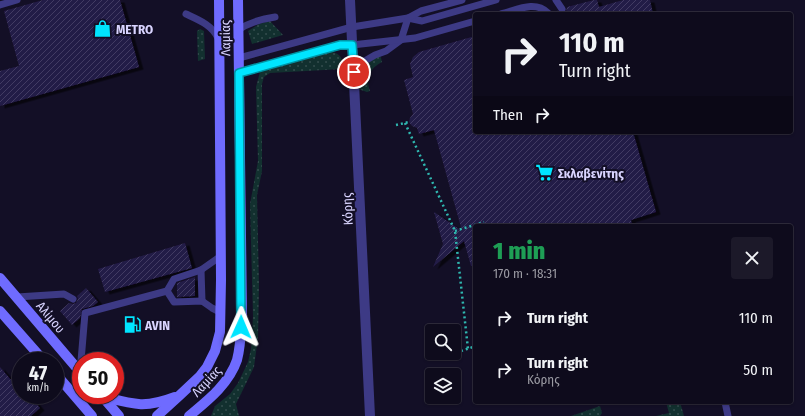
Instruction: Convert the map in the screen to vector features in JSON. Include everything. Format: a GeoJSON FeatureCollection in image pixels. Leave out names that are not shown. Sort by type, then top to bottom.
{"type":"FeatureCollection","features":[{"type":"Feature","properties":{"kind":"main road","name":"Λαμίας"},"geometry":{"type":"LineString","coordinates":[[157,416],[200,376],[211,359],[218,341],[221,256],[219,0]]}},
{"type":"Feature","properties":{"kind":"main road","name":"Λαμίας"},"geometry":{"type":"LineString","coordinates":[[190,416],[218,389],[232,371],[237,360],[241,339],[242,314],[238,0]]}},
{"type":"Feature","properties":{"kind":"main road","name":"Αλίμου"},"geometry":{"type":"LineString","coordinates":[[0,278],[72,357]]}},
{"type":"Feature","properties":{"kind":"main road"},"geometry":{"type":"LineString","coordinates":[[0,311],[36,352]]}},
{"type":"Feature","properties":{"kind":"main road"},"geometry":{"type":"LineString","coordinates":[[64,383],[92,416]]}},
{"type":"Feature","properties":{"kind":"main road"},"geometry":{"type":"LineString","coordinates":[[124,403],[143,405],[163,402],[180,395]]}},
{"type":"Feature","properties":{"kind":"main road"},"geometry":{"type":"LineString","coordinates":[[109,404],[119,416]]}},
{"type":"Feature","properties":{"kind":"street","name":"Κόρης"},"geometry":{"type":"LineString","coordinates":[[350,0],[370,416]]}},
{"type":"Feature","properties":{"kind":"lane"},"geometry":{"type":"LineString","coordinates":[[0,5],[17,0]]}},
{"type":"Feature","properties":{"kind":"lane"},"geometry":{"type":"LineString","coordinates":[[239,58],[352,27],[408,18],[421,11],[462,0]]}},
{"type":"Feature","properties":{"kind":"lane"},"geometry":{"type":"LineString","coordinates":[[408,18],[422,21],[496,0]]}},
{"type":"Feature","properties":{"kind":"lane"},"geometry":{"type":"LineString","coordinates":[[556,0],[562,9]]}},
{"type":"Feature","properties":{"kind":"lane"},"geometry":{"type":"LineString","coordinates":[[509,12],[532,6],[544,8],[547,12]]}},
{"type":"Feature","properties":{"kind":"lane"},"geometry":{"type":"LineString","coordinates":[[186,14],[210,26],[216,32],[219,40]]}},
{"type":"Feature","properties":{"kind":"lane"},"geometry":{"type":"LineString","coordinates":[[238,30],[259,19],[275,17]]}},
{"type":"Feature","properties":{"kind":"lane"},"geometry":{"type":"LineString","coordinates":[[354,72],[363,62],[375,54],[386,51],[401,40],[408,18]]}},
{"type":"Feature","properties":{"kind":"lane"},"geometry":{"type":"LineString","coordinates":[[239,73],[340,45],[415,38],[473,22]]}},
{"type":"Feature","properties":{"kind":"lane"},"geometry":{"type":"LineString","coordinates":[[82,352],[85,313],[167,291],[174,279],[201,270],[221,256]]}},
{"type":"Feature","properties":{"kind":"lane"},"geometry":{"type":"LineString","coordinates":[[201,270],[202,301]]}},
{"type":"Feature","properties":{"kind":"lane"},"geometry":{"type":"LineString","coordinates":[[167,291],[174,302],[202,301],[220,312]]}},
{"type":"Feature","properties":{"kind":"lane"},"geometry":{"type":"LineString","coordinates":[[17,297],[64,294],[73,299]]}},
{"type":"Feature","properties":{"kind":"lane"},"geometry":{"type":"LineString","coordinates":[[725,404],[728,416]]}},
{"type":"Feature","properties":{"kind":"path"},"geometry":{"type":"LineString","coordinates":[[396,125],[409,122]]}},
{"type":"Feature","properties":{"kind":"path"},"geometry":{"type":"LineString","coordinates":[[405,123],[455,231],[468,349]]}},
{"type":"Feature","properties":{"kind":"path"},"geometry":{"type":"LineString","coordinates":[[478,224],[484,222]]}},
{"type":"Feature","properties":{"kind":"path"},"geometry":{"type":"LineString","coordinates":[[455,231],[473,225]]}},
{"type":"Feature","properties":{"kind":"path"},"geometry":{"type":"LineString","coordinates":[[461,351],[473,347]]}},
{"type":"Feature","properties":{"kind":"green space"},"geometry":{"type":"Polygon","coordinates":[[[270,21],[283,35],[252,44],[248,31],[259,24],[270,21]]]}},
{"type":"Feature","properties":{"kind":"green space"},"geometry":{"type":"Polygon","coordinates":[[[200,29],[204,31],[205,59],[198,61],[197,31],[200,29]]]}},
{"type":"Feature","properties":{"kind":"green space"},"geometry":{"type":"Polygon","coordinates":[[[332,52],[340,56],[342,69],[270,73],[264,77],[262,84],[262,171],[257,195],[259,285],[258,337],[254,367],[236,404],[239,416],[211,416],[215,406],[230,394],[238,383],[248,362],[251,349],[253,316],[250,204],[258,161],[256,87],[260,72],[332,52]]]}},
{"type":"Feature","properties":{"kind":"green space"},"geometry":{"type":"Polygon","coordinates":[[[380,54],[382,62],[374,67],[368,78],[370,91],[367,92],[358,89],[360,72],[366,64],[380,54]]]}},
{"type":"Feature","properties":{"kind":"green space"},"geometry":{"type":"Polygon","coordinates":[[[667,404],[681,404],[684,416],[656,416],[669,413],[667,404]]]}},
{"type":"Feature","properties":{"kind":"green space"},"geometry":{"type":"Polygon","coordinates":[[[600,406],[602,413],[600,416],[571,416],[600,406]]]}},
{"type":"Feature","properties":{"kind":"building"},"geometry":{"type":"Polygon","coordinates":[[[43,0],[120,0],[139,67],[0,106],[0,71],[19,66],[4,11],[43,0]]]}},
{"type":"Feature","properties":{"kind":"building"},"geometry":{"type":"Polygon","coordinates":[[[594,0],[597,0],[599,7],[623,0],[650,0],[653,12],[566,12],[567,7],[594,0]]]}},
{"type":"Feature","properties":{"kind":"building","name":"Σκλαβενίτης"},"geometry":{"type":"Polygon","coordinates":[[[473,37],[473,134],[634,134],[656,212],[631,220],[632,224],[473,224],[473,266],[471,266],[464,241],[433,267],[443,244],[434,212],[462,231],[434,130],[419,134],[417,128],[412,126],[409,122],[413,114],[404,80],[413,77],[410,64],[413,57],[419,52],[473,37]]]}},
{"type":"Feature","properties":{"kind":"building"},"geometry":{"type":"Polygon","coordinates":[[[185,243],[192,268],[105,292],[98,269],[185,243]]]}},
{"type":"Feature","properties":{"kind":"building"},"geometry":{"type":"Polygon","coordinates":[[[195,277],[195,296],[177,297],[177,283],[195,277]]]}},
{"type":"Feature","properties":{"kind":"building"},"geometry":{"type":"Polygon","coordinates":[[[86,288],[98,302],[93,306],[82,309],[80,318],[72,325],[60,311],[69,303],[76,303],[78,299],[77,296],[86,288]]]}},
{"type":"Feature","properties":{"kind":"building"},"geometry":{"type":"Polygon","coordinates":[[[0,367],[12,379],[12,404],[37,404],[40,408],[31,416],[0,416],[0,367]]]}},
{"type":"Feature","properties":{"kind":"place","name":"METRO"},"geometry":{"type":"Point","coordinates":[103,29]}},
{"type":"Feature","properties":{"kind":"place","name":"Σκλαβενίτης"},"geometry":{"type":"Point","coordinates":[545,173]}},
{"type":"Feature","properties":{"kind":"place","name":"AVIN"},"geometry":{"type":"Point","coordinates":[132,325]}},
{"type":"Feature","properties":{"kind":"route"},"geometry":{"type":"LineString","coordinates":[[241,327],[239,73],[340,45],[352,45],[354,72]]}}]}
